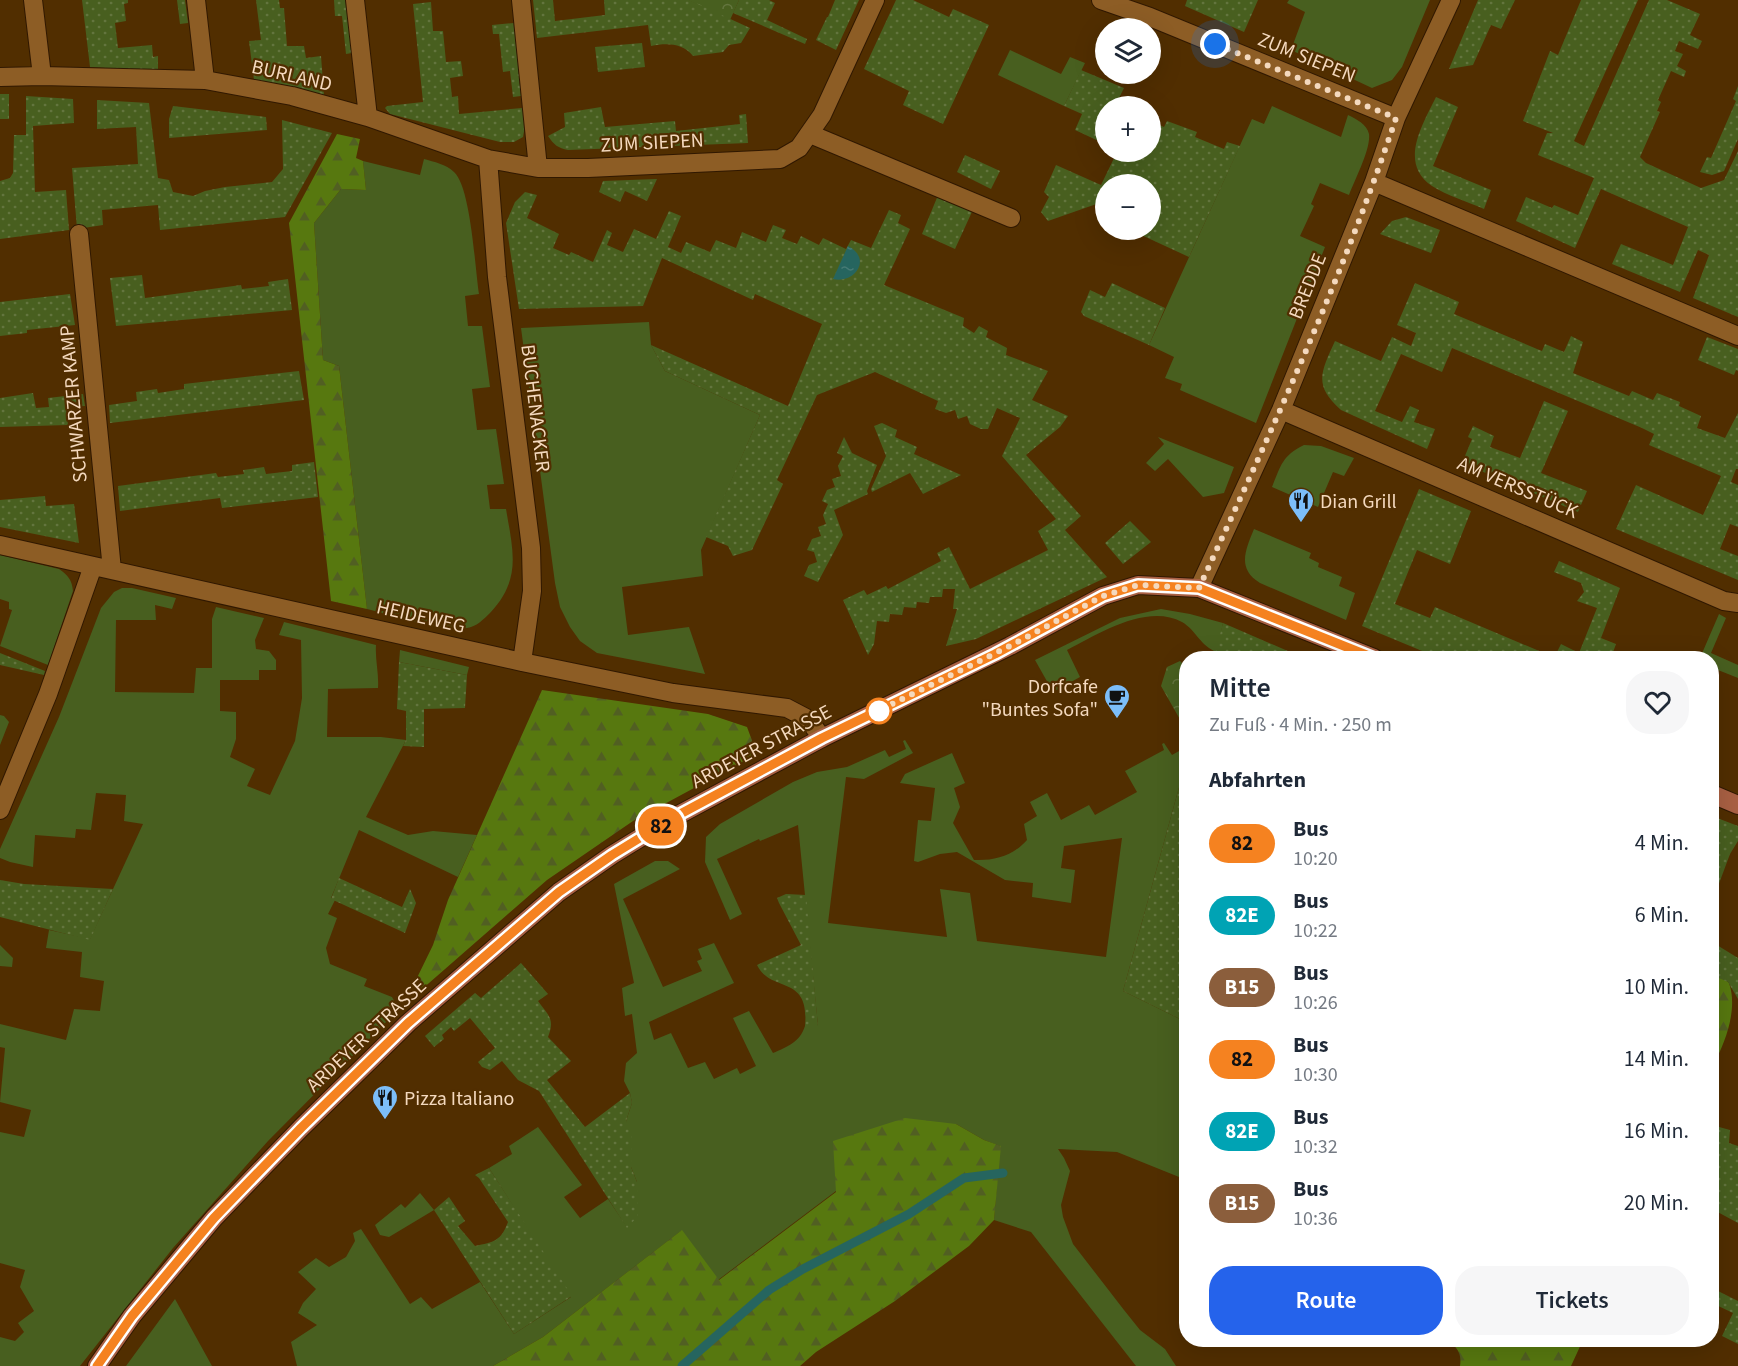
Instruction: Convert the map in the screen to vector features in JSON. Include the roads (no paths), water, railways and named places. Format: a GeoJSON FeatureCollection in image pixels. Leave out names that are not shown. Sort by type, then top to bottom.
{"type":"FeatureCollection","features":[{"type":"Feature","properties":{"kind":"main road","name":"ARDEYER STRASSE"},"geometry":{"type":"LineString","coordinates":[[97,1366],[132,1316],[162,1279],[230,1202],[301,1128],[408,1023],[559,892],[612,855],[669,820],[822,738],[1010,646],[1103,596],[1138,585],[1199,588],[1356,651]]}},
{"type":"Feature","properties":{"kind":"main road"},"geometry":{"type":"LineString","coordinates":[[1719,797],[1738,805]]}},
{"type":"Feature","properties":{"kind":"street"},"geometry":{"type":"LineString","coordinates":[[33,0],[42,76]]}},
{"type":"Feature","properties":{"kind":"street"},"geometry":{"type":"LineString","coordinates":[[196,0],[205,81]]}},
{"type":"Feature","properties":{"kind":"street","name":"BURLAND"},"geometry":{"type":"LineString","coordinates":[[355,0],[368,117]]}},
{"type":"Feature","properties":{"kind":"street"},"geometry":{"type":"LineString","coordinates":[[521,0],[538,168]]}},
{"type":"Feature","properties":{"kind":"street","name":"ZUM SIEPEN"},"geometry":{"type":"LineString","coordinates":[[488,159],[538,168],[588,168],[780,159],[799,148],[822,115],[875,0]]}},
{"type":"Feature","properties":{"kind":"street","name":"ZUM SIEPEN"},"geometry":{"type":"LineString","coordinates":[[1101,0],[1150,17],[1396,118]]}},
{"type":"Feature","properties":{"kind":"street","name":"BREDDE"},"geometry":{"type":"LineString","coordinates":[[1199,588],[1281,411],[1374,182],[1396,118],[1451,0]]}},
{"type":"Feature","properties":{"kind":"street","name":"BURLAND"},"geometry":{"type":"LineString","coordinates":[[0,77],[42,76],[205,81],[292,96],[368,117],[488,159]]}},
{"type":"Feature","properties":{"kind":"street"},"geometry":{"type":"LineString","coordinates":[[810,134],[1011,218]]}},
{"type":"Feature","properties":{"kind":"street","name":"BUCHENACKER"},"geometry":{"type":"LineString","coordinates":[[488,159],[497,277],[531,548],[532,591],[522,662]]}},
{"type":"Feature","properties":{"kind":"street"},"geometry":{"type":"LineString","coordinates":[[1374,182],[1738,336]]}},
{"type":"Feature","properties":{"kind":"street","name":"SCHWARZER KAMP"},"geometry":{"type":"LineString","coordinates":[[80,234],[112,570]]}},
{"type":"Feature","properties":{"kind":"street","name":"AM VERSSTÜCK"},"geometry":{"type":"LineString","coordinates":[[1281,411],[1724,601],[1738,603]]}},
{"type":"Feature","properties":{"kind":"street","name":"HEIDEWEG"},"geometry":{"type":"LineString","coordinates":[[0,545],[522,662],[673,693],[787,708],[808,719],[822,738]]}},
{"type":"Feature","properties":{"kind":"street"},"geometry":{"type":"LineString","coordinates":[[0,810],[48,694],[93,566]]}},
{"type":"Feature","properties":{"kind":"water"},"geometry":{"type":"Polygon","coordinates":[[[848,246],[859,257],[858,269],[848,278],[833,279],[848,246]]]}},
{"type":"Feature","properties":{"kind":"waterway"},"geometry":{"type":"LineString","coordinates":[[682,1366],[769,1290],[803,1269],[909,1214],[964,1178],[1003,1173]]}},
{"type":"Feature","properties":{"kind":"place","name":"Dian Grill"},"geometry":{"type":"Point","coordinates":[1301,524]}},
{"type":"Feature","properties":{"kind":"place","name":"Dorfcafe \"Buntes Sofa\""},"geometry":{"type":"Point","coordinates":[1117,720]}},
{"type":"Feature","properties":{"kind":"place","name":"Pizza Italiano"},"geometry":{"type":"Point","coordinates":[385,1121]}}]}
